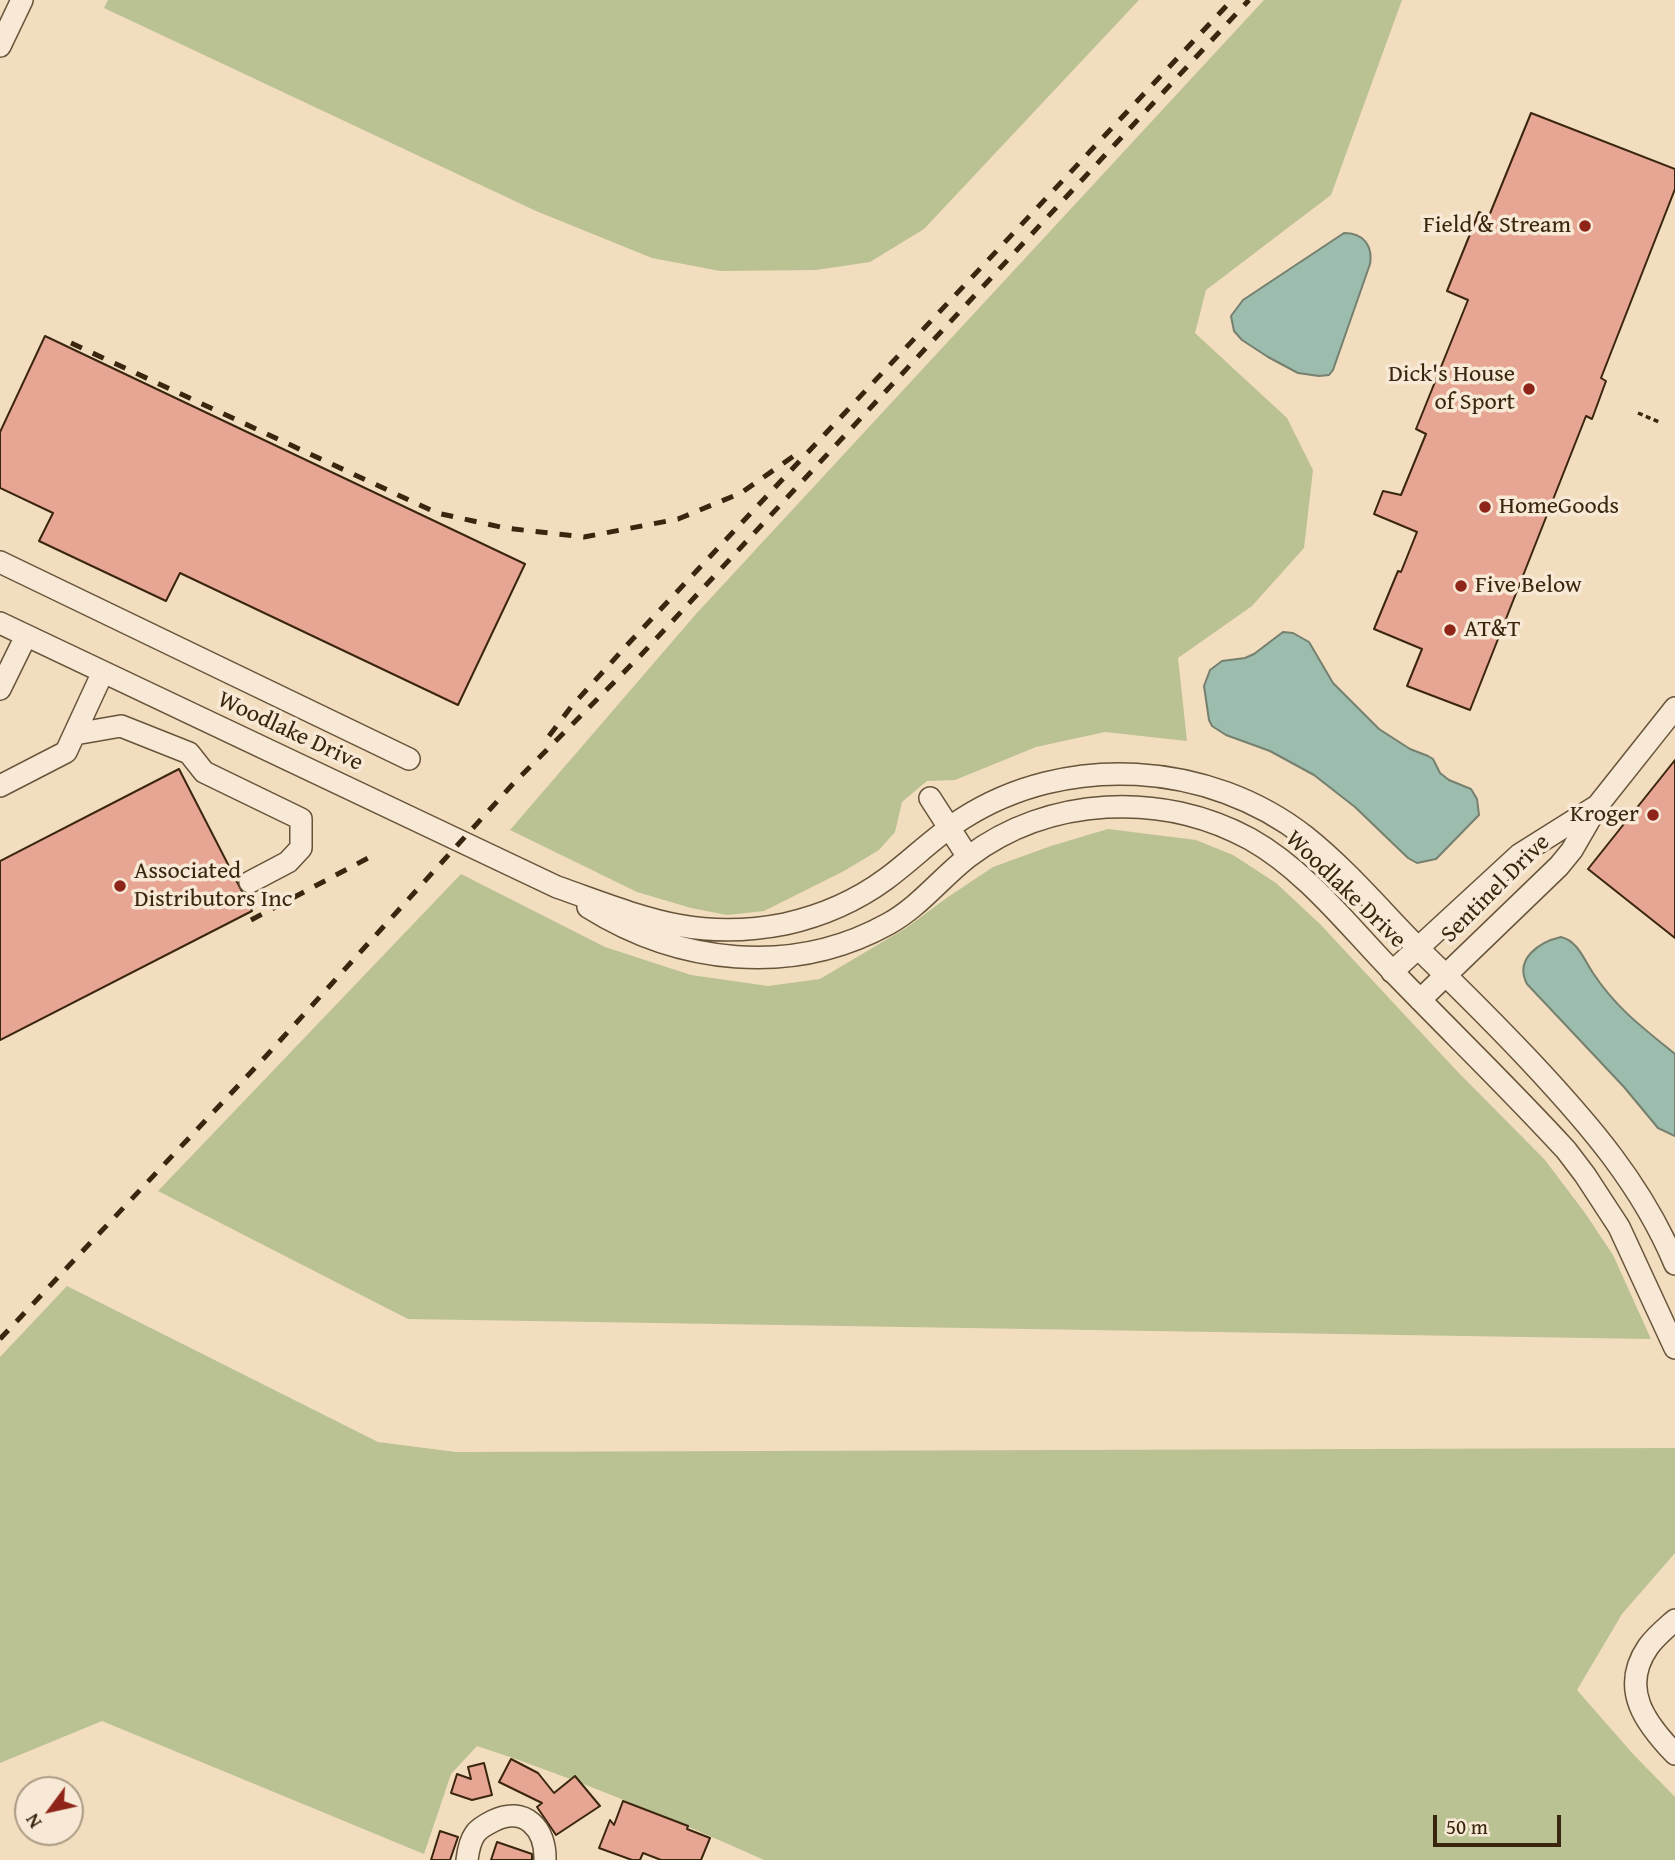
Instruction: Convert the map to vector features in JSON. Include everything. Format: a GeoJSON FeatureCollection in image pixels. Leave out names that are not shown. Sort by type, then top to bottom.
{"type":"FeatureCollection","features":[{"type":"Feature","properties":{"kind":"street"},"geometry":{"type":"LineString","coordinates":[[0,46],[22,0]]}},
{"type":"Feature","properties":{"kind":"street"},"geometry":{"type":"LineString","coordinates":[[0,562],[409,759]]}},
{"type":"Feature","properties":{"kind":"street","name":"Woodlake Drive"},"geometry":{"type":"LineString","coordinates":[[0,623],[557,887],[649,920],[677,926],[714,930],[767,927],[820,914],[858,897],[889,877],[949,827],[982,807],[1011,794],[1067,778],[1143,774],[1205,786],[1268,812],[1305,836],[1446,975],[1570,1103],[1610,1151],[1644,1202],[1675,1264]]}},
{"type":"Feature","properties":{"kind":"street"},"geometry":{"type":"LineString","coordinates":[[0,690],[26,636]]}},
{"type":"Feature","properties":{"kind":"street"},"geometry":{"type":"LineString","coordinates":[[0,786],[66,752],[103,672]]}},
{"type":"Feature","properties":{"kind":"street","name":"Sentinel Drive"},"geometry":{"type":"LineString","coordinates":[[1420,1000],[1573,850],[1598,805],[1675,708]]}},
{"type":"Feature","properties":{"kind":"street"},"geometry":{"type":"LineString","coordinates":[[75,734],[121,726],[189,753],[204,772],[301,820],[301,848],[288,862],[250,882]]}},
{"type":"Feature","properties":{"kind":"street"},"geometry":{"type":"LineString","coordinates":[[930,798],[968,857]]}},
{"type":"Feature","properties":{"kind":"street","name":"Sentinel Drive"},"geometry":{"type":"LineString","coordinates":[[1392,972],[1519,855],[1598,805]]}},
{"type":"Feature","properties":{"kind":"street","name":"Woodlake Drive"},"geometry":{"type":"LineString","coordinates":[[557,887],[615,924],[675,947],[719,956],[775,957],[832,947],[891,923],[968,857],[1018,827],[1047,816],[1109,806],[1171,811],[1201,819],[1251,840],[1278,858],[1313,889],[1545,1127],[1585,1175],[1629,1245],[1675,1348]]}},
{"type":"Feature","properties":{"kind":"street"},"geometry":{"type":"LineString","coordinates":[[1675,1619],[1648,1646],[1639,1663],[1635,1680],[1643,1715],[1655,1733],[1675,1754]]}},
{"type":"Feature","properties":{"kind":"street"},"geometry":{"type":"LineString","coordinates":[[467,1860],[474,1834],[496,1819],[512,1815],[523,1817],[537,1828],[545,1845],[545,1860]]}},
{"type":"Feature","properties":{"kind":"path"},"geometry":{"type":"LineString","coordinates":[[1638,413],[1659,422]]}},
{"type":"Feature","properties":{"kind":"green space"},"geometry":{"type":"Polygon","coordinates":[[[108,0],[1139,0],[924,229],[870,262],[816,270],[720,271],[652,258],[536,211],[104,8],[108,0]]]}},
{"type":"Feature","properties":{"kind":"green space"},"geometry":{"type":"Polygon","coordinates":[[[1264,0],[1402,0],[1331,195],[1206,290],[1195,333],[1287,418],[1313,470],[1304,548],[1252,606],[1178,658],[1187,741],[1105,732],[1036,747],[955,780],[927,781],[902,802],[895,832],[879,850],[844,871],[764,911],[727,915],[691,908],[637,892],[510,830],[696,614],[1264,0]]]}},
{"type":"Feature","properties":{"kind":"green space"},"geometry":{"type":"Polygon","coordinates":[[[1108,829],[1196,840],[1233,855],[1276,883],[1320,924],[1455,1069],[1545,1160],[1613,1255],[1651,1339],[408,1319],[158,1191],[461,874],[605,947],[691,975],[768,986],[820,979],[906,928],[993,867],[1108,829]]]}},
{"type":"Feature","properties":{"kind":"green space"},"geometry":{"type":"Polygon","coordinates":[[[67,1286],[378,1442],[456,1452],[1675,1448],[1675,1553],[1622,1614],[1577,1690],[1675,1797],[1675,1860],[764,1860],[622,1799],[477,1746],[451,1774],[424,1854],[102,1721],[0,1763],[0,1357],[67,1286]]]}},
{"type":"Feature","properties":{"kind":"shaded area"},"geometry":{"type":"Polygon","coordinates":[[[1344,233],[1356,235],[1365,241],[1371,257],[1329,375],[1298,373],[1242,340],[1234,331],[1231,316],[1243,300],[1344,233]]]}},
{"type":"Feature","properties":{"kind":"shaded area"},"geometry":{"type":"Polygon","coordinates":[[[1283,632],[1293,633],[1309,642],[1333,683],[1379,729],[1410,749],[1433,759],[1440,773],[1449,780],[1471,789],[1477,799],[1479,815],[1436,859],[1417,863],[1408,858],[1355,807],[1314,775],[1270,751],[1226,735],[1212,726],[1204,686],[1210,670],[1222,661],[1254,654],[1283,632]]]}},
{"type":"Feature","properties":{"kind":"shaded area"},"geometry":{"type":"Polygon","coordinates":[[[1561,937],[1572,942],[1621,1007],[1675,1054],[1675,1136],[1658,1128],[1624,1087],[1527,984],[1524,975],[1526,959],[1537,947],[1561,937]]]}},
{"type":"Feature","properties":{"kind":"building"},"geometry":{"type":"Polygon","coordinates":[[[1531,113],[1675,169],[1675,189],[1601,378],[1606,381],[1592,419],[1586,416],[1470,710],[1407,686],[1422,649],[1374,629],[1417,532],[1374,514],[1383,491],[1401,495],[1426,434],[1416,429],[1468,300],[1447,291],[1479,212],[1489,216],[1531,113]]]}},
{"type":"Feature","properties":{"kind":"building"},"geometry":{"type":"Polygon","coordinates":[[[45,336],[525,564],[458,705],[180,573],[166,601],[39,541],[53,513],[0,488],[0,432],[45,336]]]}},
{"type":"Feature","properties":{"kind":"building","name":"Kroger"},"geometry":{"type":"Polygon","coordinates":[[[1675,760],[1675,938],[1588,869],[1675,760]]]}},
{"type":"Feature","properties":{"kind":"building","name":"Associated Distributors Inc"},"geometry":{"type":"Polygon","coordinates":[[[179,769],[252,911],[0,1040],[0,861],[179,769]]]}},
{"type":"Feature","properties":{"kind":"building"},"geometry":{"type":"Polygon","coordinates":[[[511,1759],[538,1773],[554,1793],[575,1776],[600,1806],[556,1835],[537,1807],[542,1803],[499,1782],[511,1759]]]}},
{"type":"Feature","properties":{"kind":"building"},"geometry":{"type":"Polygon","coordinates":[[[484,1763],[492,1795],[472,1800],[451,1793],[457,1774],[471,1779],[468,1767],[484,1763]]]}},
{"type":"Feature","properties":{"kind":"building"},"geometry":{"type":"Polygon","coordinates":[[[623,1801],[688,1826],[687,1829],[710,1838],[701,1860],[661,1860],[643,1853],[640,1860],[632,1860],[599,1848],[610,1820],[614,1825],[623,1801]]]}},
{"type":"Feature","properties":{"kind":"building"},"geometry":{"type":"Polygon","coordinates":[[[440,1831],[458,1837],[450,1860],[431,1860],[440,1831]]]}},
{"type":"Feature","properties":{"kind":"building"},"geometry":{"type":"Polygon","coordinates":[[[497,1842],[532,1854],[532,1860],[491,1860],[497,1842]]]}},
{"type":"Feature","properties":{"kind":"railway"},"geometry":{"type":"LineString","coordinates":[[549,736],[571,707],[628,644],[1232,0]]}},
{"type":"Feature","properties":{"kind":"railway"},"geometry":{"type":"LineString","coordinates":[[0,1339],[267,1055],[512,785],[641,655],[1249,0]]}},
{"type":"Feature","properties":{"kind":"railway"},"geometry":{"type":"LineString","coordinates":[[71,343],[437,513],[505,528],[584,537],[678,519],[741,493],[798,453]]}},
{"type":"Feature","properties":{"kind":"railway"},"geometry":{"type":"LineString","coordinates":[[251,920],[370,857]]}},
{"type":"Feature","properties":{"kind":"place","name":"Field & Stream"},"geometry":{"type":"Point","coordinates":[1585,226]}},
{"type":"Feature","properties":{"kind":"place","name":"Dick's House of Sport"},"geometry":{"type":"Point","coordinates":[1529,389]}},
{"type":"Feature","properties":{"kind":"place","name":"HomeGoods"},"geometry":{"type":"Point","coordinates":[1485,507]}},
{"type":"Feature","properties":{"kind":"place","name":"Five Below"},"geometry":{"type":"Point","coordinates":[1461,586]}},
{"type":"Feature","properties":{"kind":"place","name":"AT&T"},"geometry":{"type":"Point","coordinates":[1450,630]}},
{"type":"Feature","properties":{"kind":"place","name":"Kroger"},"geometry":{"type":"Point","coordinates":[1653,815]}},
{"type":"Feature","properties":{"kind":"place","name":"Associated Distributors Inc"},"geometry":{"type":"Point","coordinates":[120,886]}}]}
